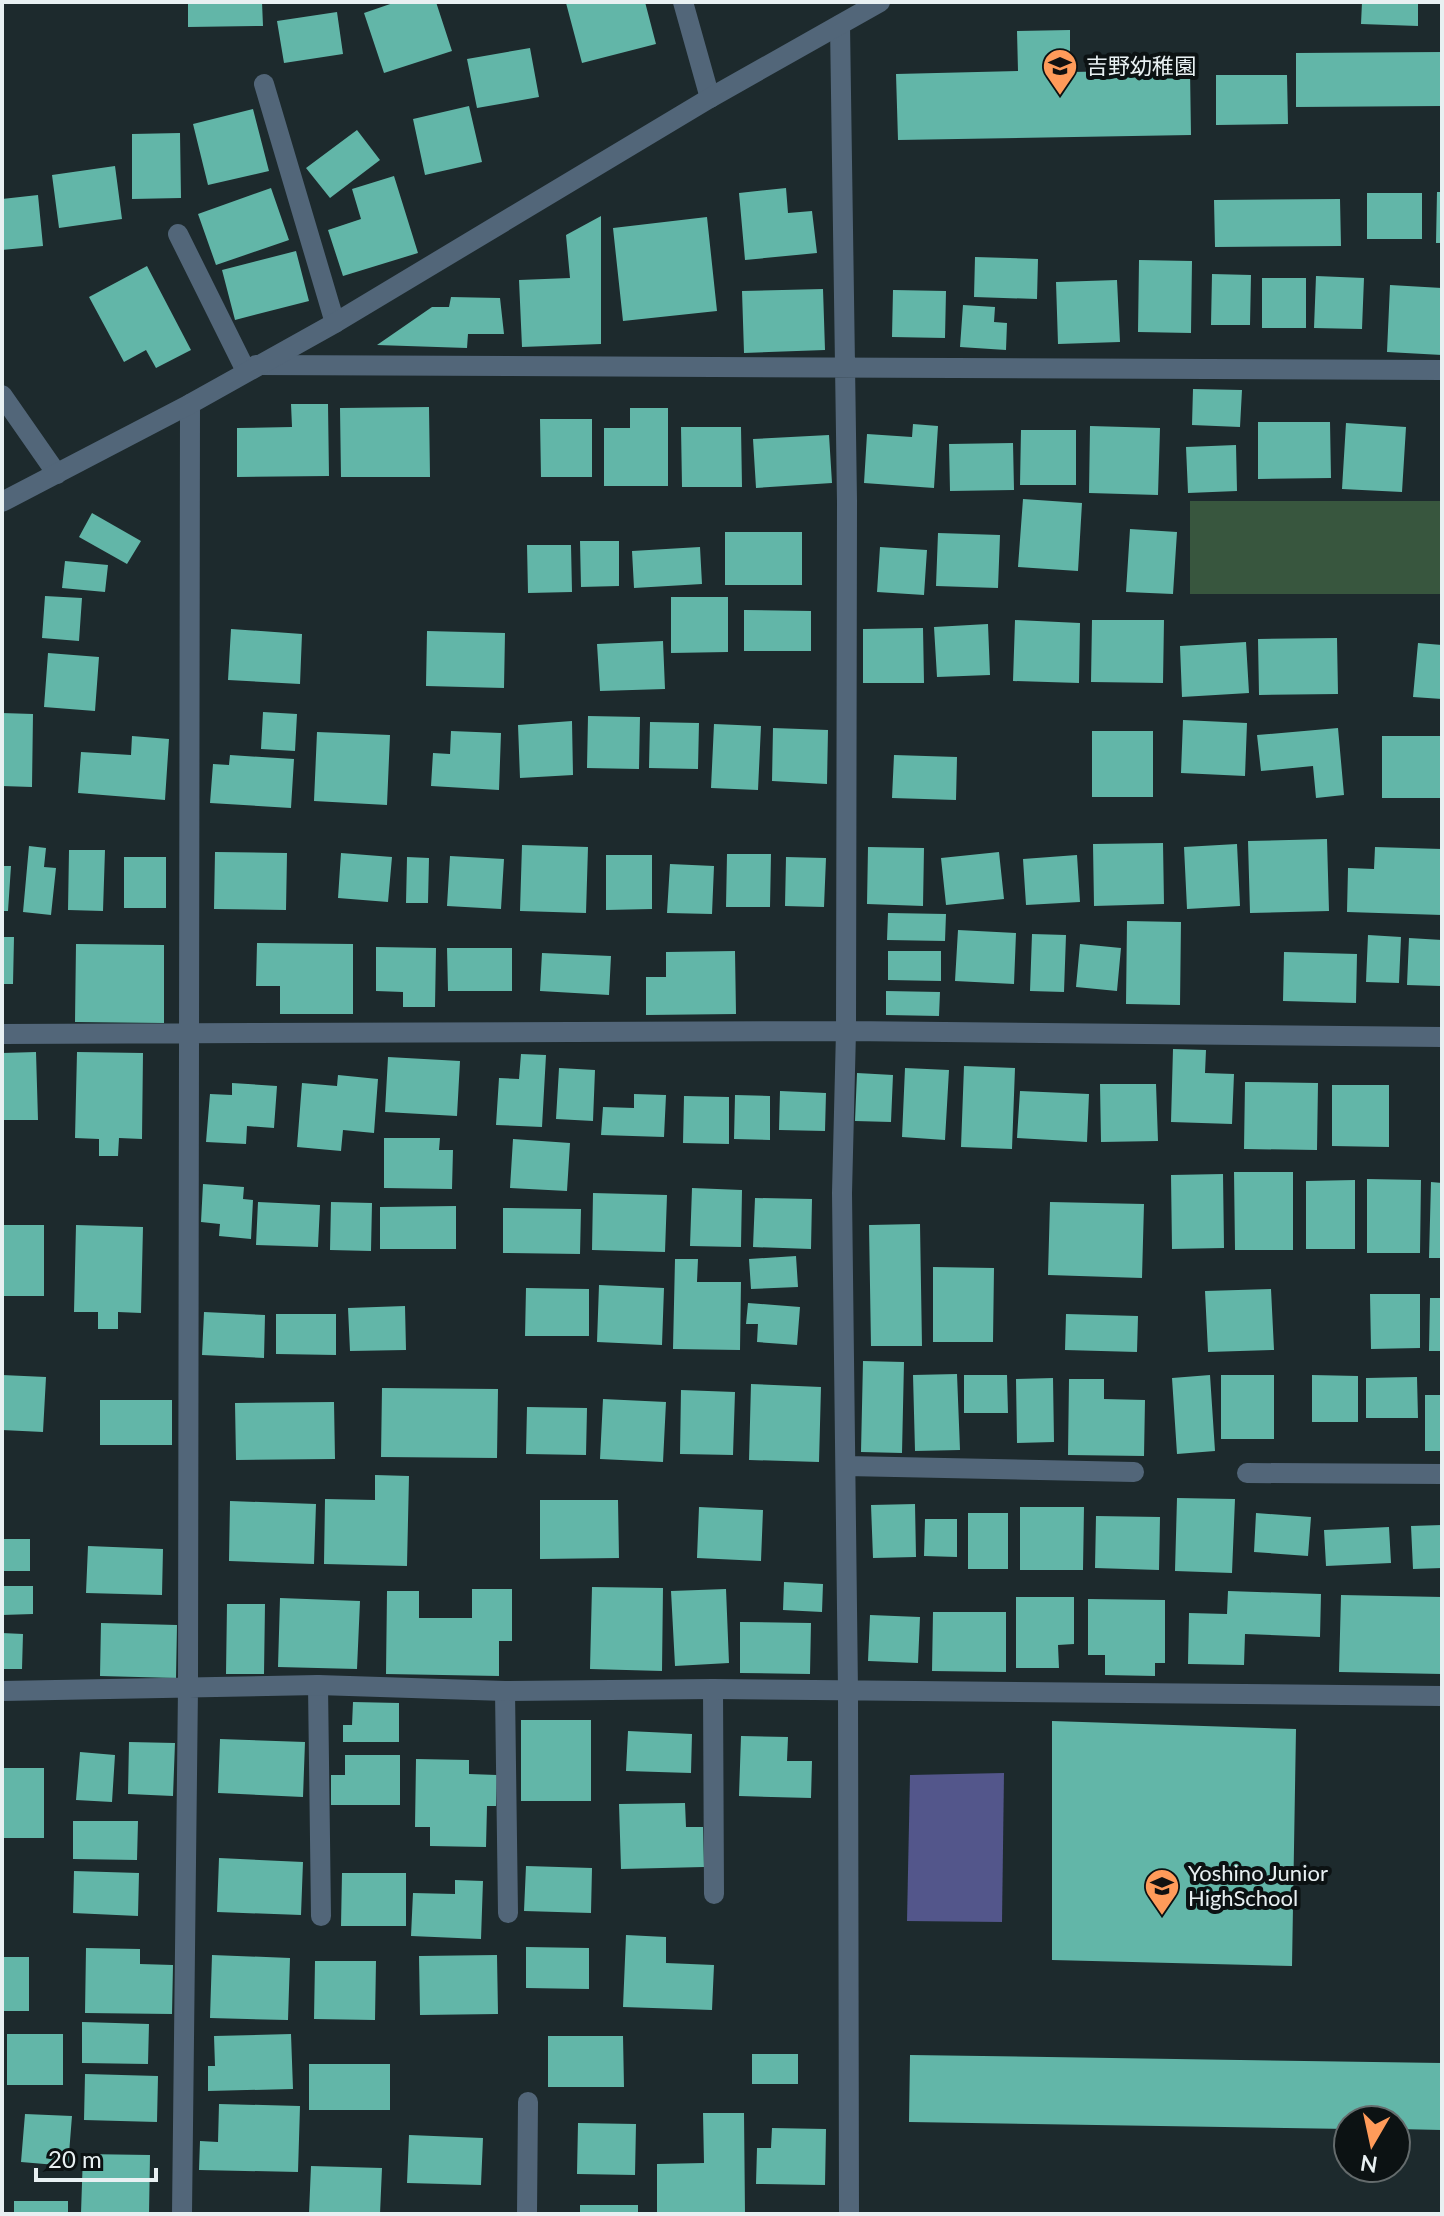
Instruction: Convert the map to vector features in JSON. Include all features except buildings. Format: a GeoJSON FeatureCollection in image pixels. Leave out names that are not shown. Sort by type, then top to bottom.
{"type":"FeatureCollection","features":[{"type":"Feature","properties":{"kind":"street"},"geometry":{"type":"LineString","coordinates":[[683,2],[710,98]]}},
{"type":"Feature","properties":{"kind":"street"},"geometry":{"type":"LineString","coordinates":[[2,502],[190,404],[335,323],[710,98],[880,2]]}},
{"type":"Feature","properties":{"kind":"street"},"geometry":{"type":"LineString","coordinates":[[840,25],[845,369],[846,1031],[842,1193],[848,1691],[849,2214]]}},
{"type":"Feature","properties":{"kind":"street"},"geometry":{"type":"LineString","coordinates":[[264,84],[335,323]]}},
{"type":"Feature","properties":{"kind":"street"},"geometry":{"type":"LineString","coordinates":[[178,234],[251,368]]}},
{"type":"Feature","properties":{"kind":"street"},"geometry":{"type":"LineString","coordinates":[[251,368],[1442,370]]}},
{"type":"Feature","properties":{"kind":"street"},"geometry":{"type":"LineString","coordinates":[[2,395],[57,474]]}},
{"type":"Feature","properties":{"kind":"street"},"geometry":{"type":"LineString","coordinates":[[182,2214],[188,1687],[190,404]]}},
{"type":"Feature","properties":{"kind":"street"},"geometry":{"type":"LineString","coordinates":[[2,1034],[846,1031],[1442,1037]]}},
{"type":"Feature","properties":{"kind":"street"},"geometry":{"type":"LineString","coordinates":[[846,1466],[1134,1472]]}},
{"type":"Feature","properties":{"kind":"street"},"geometry":{"type":"LineString","coordinates":[[1247,1473],[1442,1474]]}},
{"type":"Feature","properties":{"kind":"street"},"geometry":{"type":"LineString","coordinates":[[318,1685],[321,1916]]}},
{"type":"Feature","properties":{"kind":"street"},"geometry":{"type":"LineString","coordinates":[[2,1691],[318,1685],[505,1691],[713,1689],[1442,1696]]}},
{"type":"Feature","properties":{"kind":"street"},"geometry":{"type":"LineString","coordinates":[[713,1689],[714,1894]]}},
{"type":"Feature","properties":{"kind":"street"},"geometry":{"type":"LineString","coordinates":[[505,1691],[508,1913]]}},
{"type":"Feature","properties":{"kind":"street"},"geometry":{"type":"LineString","coordinates":[[527,2214],[528,2102]]}},
{"type":"Feature","properties":{"kind":"green space"},"geometry":{"type":"Polygon","coordinates":[[[1190,501],[1442,501],[1442,594],[1190,594],[1190,501]]]}},
{"type":"Feature","properties":{"kind":"water"},"geometry":{"type":"Polygon","coordinates":[[[1004,1773],[1002,1922],[907,1921],[910,1775],[1004,1773]]]}},
{"type":"Feature","properties":{"kind":"place","name":"吉野幼稚園"},"geometry":{"type":"Point","coordinates":[1060,97]}},
{"type":"Feature","properties":{"kind":"place","name":"Yoshino Junior HighSchool"},"geometry":{"type":"Point","coordinates":[1162,1917]}}]}
